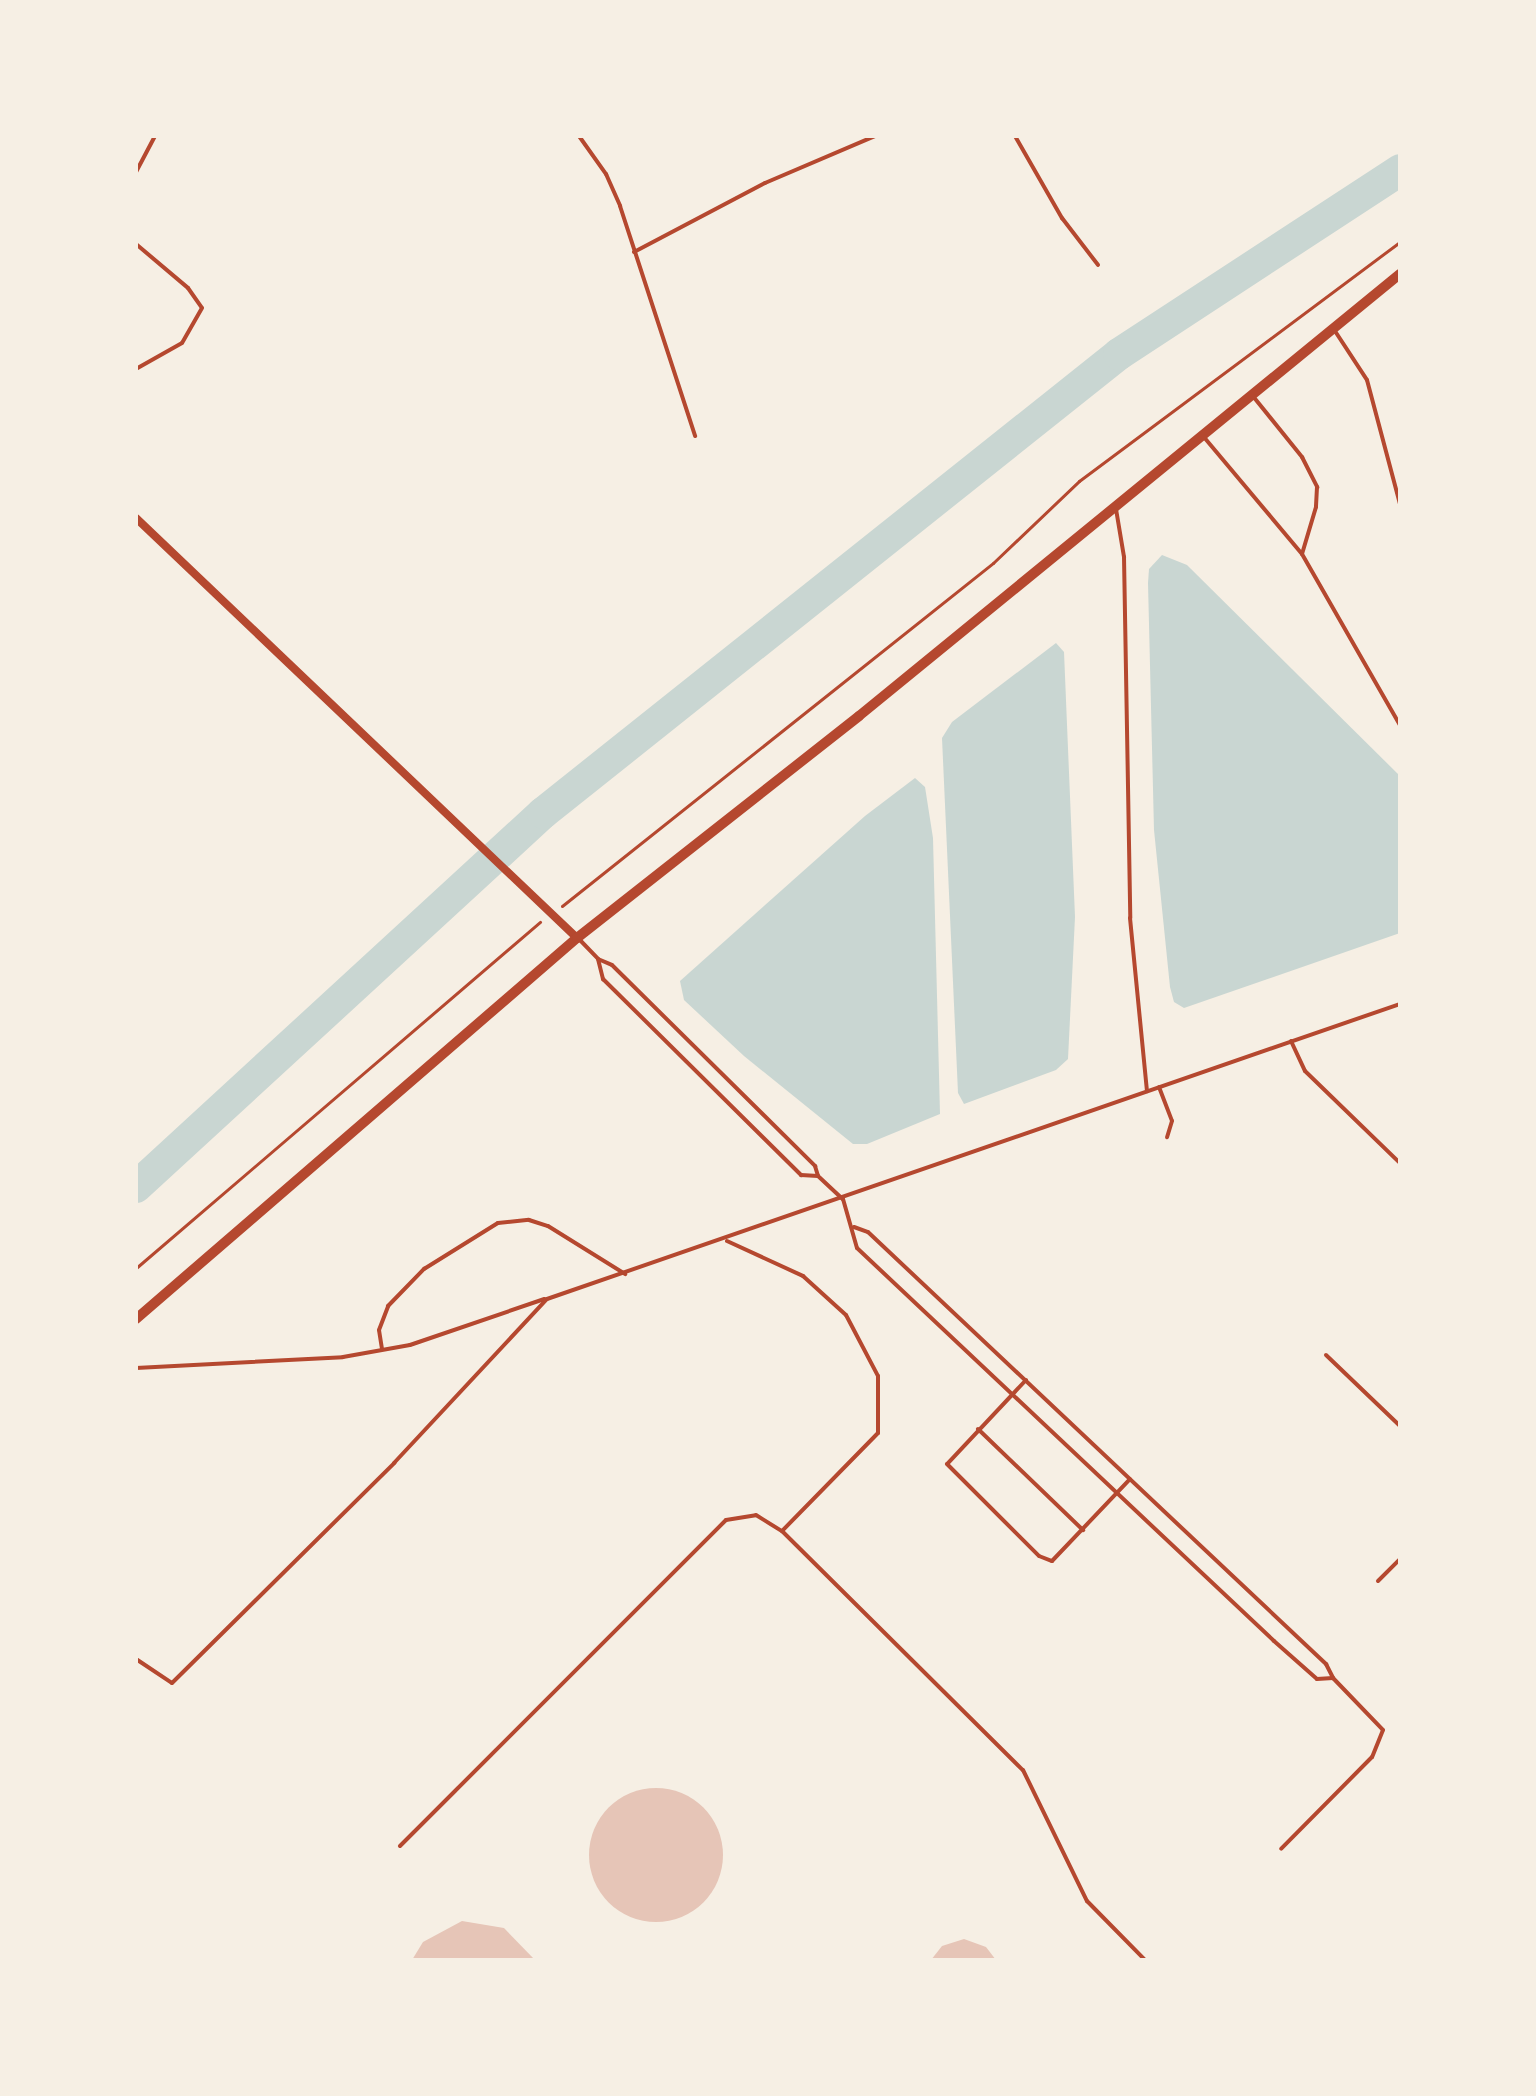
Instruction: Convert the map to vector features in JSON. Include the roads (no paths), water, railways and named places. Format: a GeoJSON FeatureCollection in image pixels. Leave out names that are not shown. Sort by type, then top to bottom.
{"type":"FeatureCollection","features":[{"type":"Feature","properties":{"kind":"street"},"geometry":{"type":"LineString","coordinates":[[136,1319],[577,938],[859,716],[1331,326],[1400,274]]}},
{"type":"Feature","properties":{"kind":"street"},"geometry":{"type":"LineString","coordinates":[[136,518],[577,938]]}},
{"type":"Feature","properties":{"kind":"lane"},"geometry":{"type":"LineString","coordinates":[[136,172],[155,136]]}},
{"type":"Feature","properties":{"kind":"lane"},"geometry":{"type":"LineString","coordinates":[[579,136],[606,174],[695,436]]}},
{"type":"Feature","properties":{"kind":"lane"},"geometry":{"type":"LineString","coordinates":[[634,252],[765,183],[875,136]]}},
{"type":"Feature","properties":{"kind":"lane"},"geometry":{"type":"LineString","coordinates":[[1015,136],[1062,218],[1098,265]]}},
{"type":"Feature","properties":{"kind":"lane"},"geometry":{"type":"LineString","coordinates":[[136,244],[188,288],[202,308],[182,343],[136,369]]}},
{"type":"Feature","properties":{"kind":"lane"},"geometry":{"type":"LineString","coordinates":[[1331,326],[1367,380],[1400,504]]}},
{"type":"Feature","properties":{"kind":"lane"},"geometry":{"type":"LineString","coordinates":[[1250,393],[1302,457],[1317,487],[1316,507],[1302,554]]}},
{"type":"Feature","properties":{"kind":"lane"},"geometry":{"type":"LineString","coordinates":[[1201,434],[1302,554],[1400,725]]}},
{"type":"Feature","properties":{"kind":"lane"},"geometry":{"type":"LineString","coordinates":[[1115,503],[1124,557],[1130,918],[1147,1091]]}},
{"type":"Feature","properties":{"kind":"lane"},"geometry":{"type":"LineString","coordinates":[[577,938],[598,959],[635,987],[815,1166],[818,1176],[843,1199],[854,1227],[857,1248],[1011,1396],[1317,1679],[1333,1678]]}},
{"type":"Feature","properties":{"kind":"lane"},"geometry":{"type":"LineString","coordinates":[[598,959],[603,979],[801,1175],[818,1176]]}},
{"type":"Feature","properties":{"kind":"lane"},"geometry":{"type":"LineString","coordinates":[[136,1368],[306,1361],[410,1345],[626,1275],[1400,1004]]}},
{"type":"Feature","properties":{"kind":"lane"},"geometry":{"type":"LineString","coordinates":[[1291,1041],[1305,1071],[1400,1163]]}},
{"type":"Feature","properties":{"kind":"lane"},"geometry":{"type":"LineString","coordinates":[[1159,1087],[1172,1121],[1167,1137]]}},
{"type":"Feature","properties":{"kind":"lane"},"geometry":{"type":"LineString","coordinates":[[382,1349],[379,1330],[388,1306],[424,1269],[498,1223],[529,1220],[548,1226],[626,1275]]}},
{"type":"Feature","properties":{"kind":"lane"},"geometry":{"type":"LineString","coordinates":[[854,1227],[868,1232],[1326,1664],[1333,1678],[1383,1730],[1380,1744],[1281,1849]]}},
{"type":"Feature","properties":{"kind":"lane"},"geometry":{"type":"LineString","coordinates":[[726,1240],[803,1276],[846,1315],[878,1376],[878,1433],[782,1531]]}},
{"type":"Feature","properties":{"kind":"lane"},"geometry":{"type":"LineString","coordinates":[[136,1659],[172,1683],[394,1463],[547,1299]]}},
{"type":"Feature","properties":{"kind":"lane"},"geometry":{"type":"LineString","coordinates":[[1326,1355],[1400,1426]]}},
{"type":"Feature","properties":{"kind":"lane"},"geometry":{"type":"LineString","coordinates":[[1026,1380],[947,1464],[1039,1556],[1052,1561],[1130,1479]]}},
{"type":"Feature","properties":{"kind":"lane"},"geometry":{"type":"LineString","coordinates":[[978,1428],[1083,1530]]}},
{"type":"Feature","properties":{"kind":"lane"},"geometry":{"type":"LineString","coordinates":[[400,1846],[726,1520],[756,1515],[782,1531],[1023,1770],[1087,1901],[1145,1960]]}},
{"type":"Feature","properties":{"kind":"lane"},"geometry":{"type":"LineString","coordinates":[[1378,1581],[1400,1559]]}},
{"type":"Feature","properties":{"kind":"waterway"},"geometry":{"type":"LineString","coordinates":[[136,1187],[543,813],[1119,354],[1400,170]]}}]}
